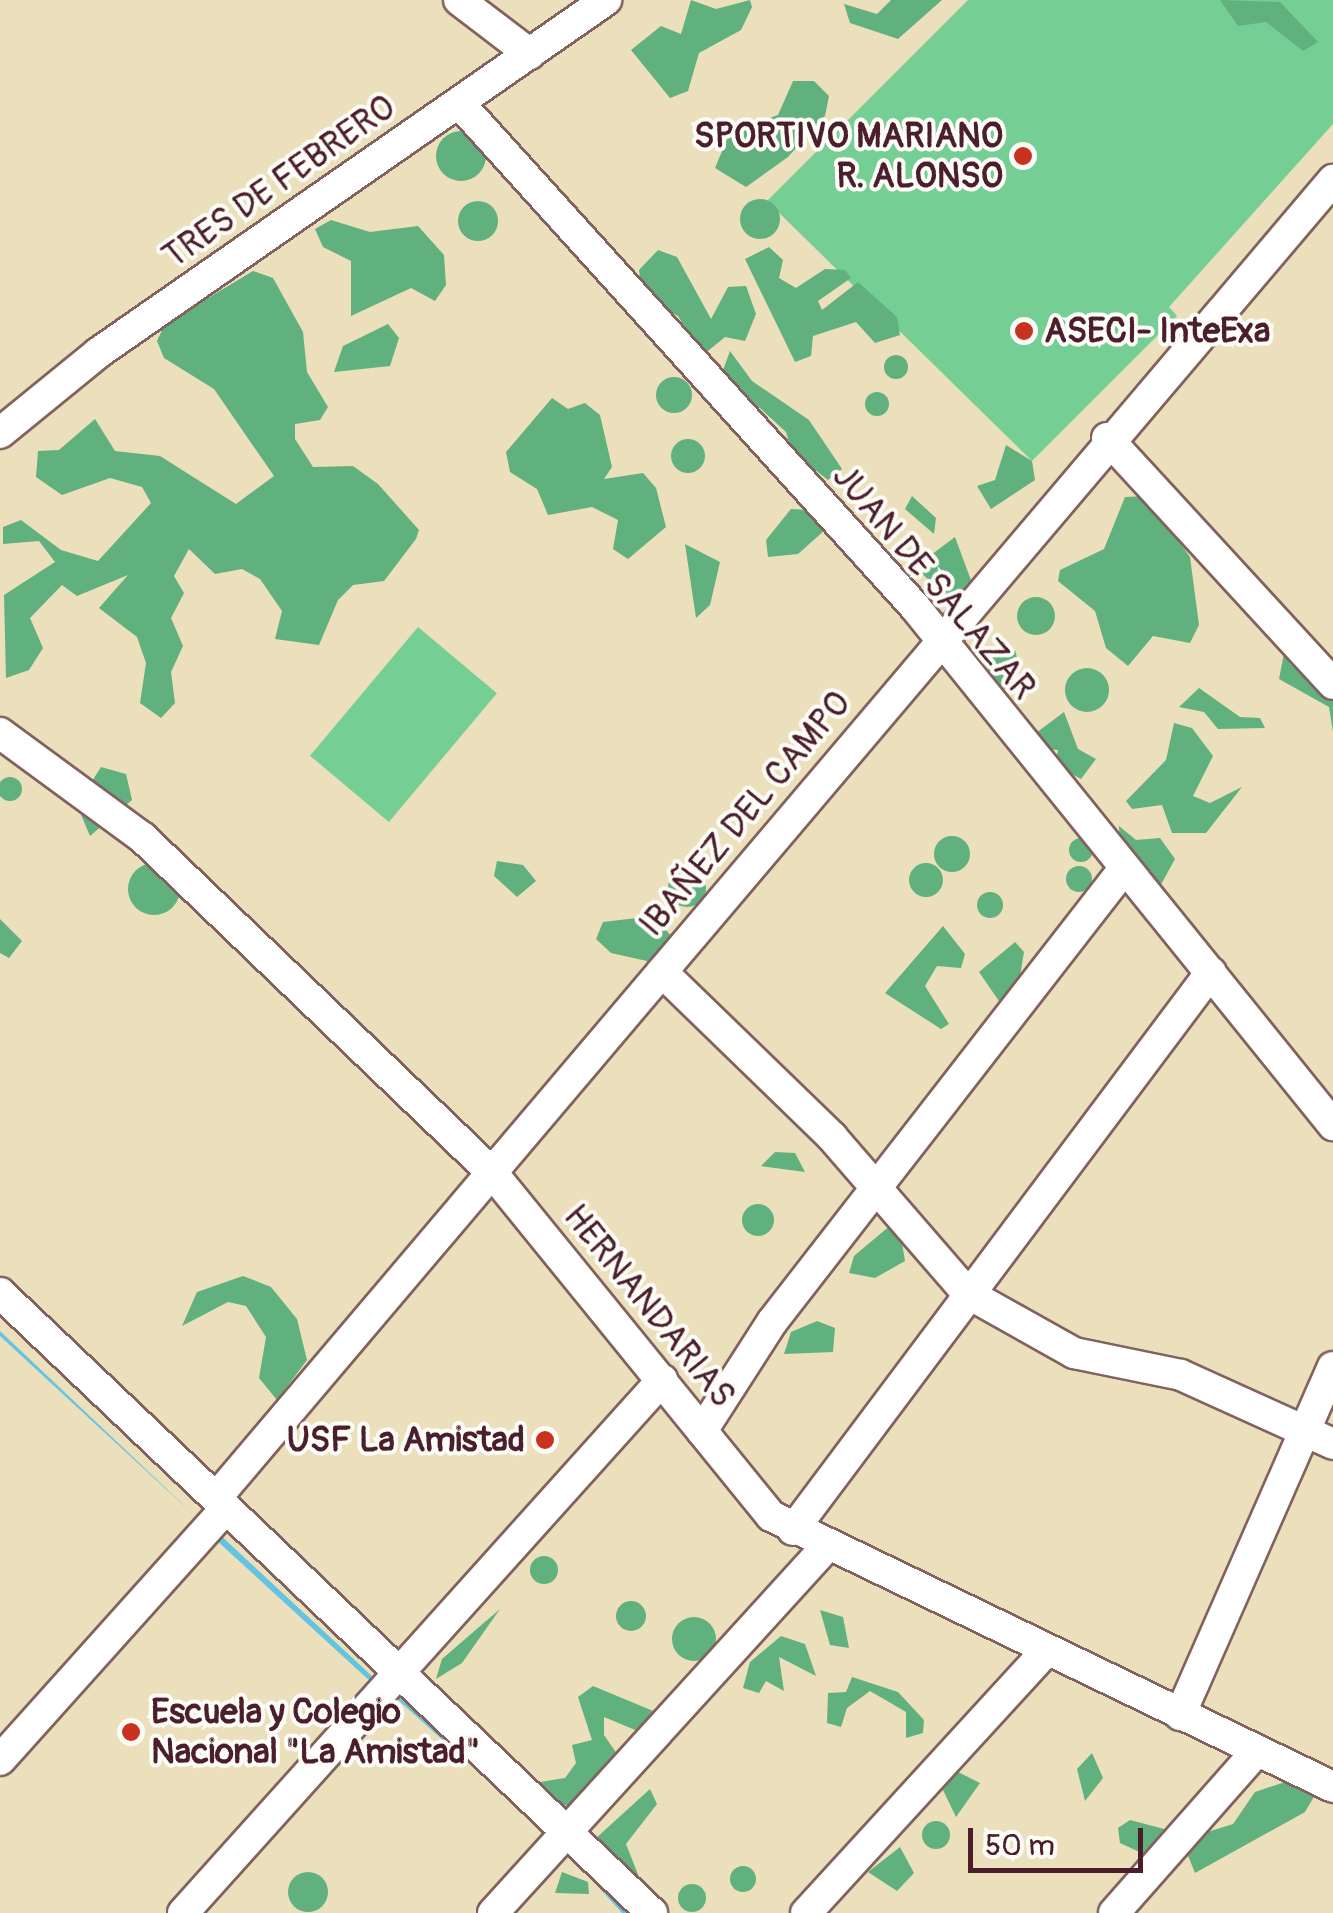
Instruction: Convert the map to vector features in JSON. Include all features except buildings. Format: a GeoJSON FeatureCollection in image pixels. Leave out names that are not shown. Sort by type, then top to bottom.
{"type":"FeatureCollection","features":[{"type":"Feature","properties":{"kind":"street"},"geometry":{"type":"LineString","coordinates":[[458,0],[530,54]]}},
{"type":"Feature","properties":{"kind":"street","name":"TRES DE FEBRERO"},"geometry":{"type":"LineString","coordinates":[[0,433],[98,353],[606,0]]}},
{"type":"Feature","properties":{"kind":"street","name":"JUAN DE SALAZAR"},"geometry":{"type":"LineString","coordinates":[[460,103],[937,642],[1333,1125]]}},
{"type":"Feature","properties":{"kind":"street","name":"IBAÑEZ DEL CAMPO"},"geometry":{"type":"LineString","coordinates":[[0,1760],[221,1503],[1106,438],[1333,180]]}},
{"type":"Feature","properties":{"kind":"street"},"geometry":{"type":"LineString","coordinates":[[1106,438],[1333,684]]}},
{"type":"Feature","properties":{"kind":"street","name":"HERNANDARIAS"},"geometry":{"type":"LineString","coordinates":[[0,733],[143,838],[494,1176],[702,1431],[793,1530],[1044,1653],[1333,1787]]}},
{"type":"Feature","properties":{"kind":"street"},"geometry":{"type":"LineString","coordinates":[[702,1431],[876,1188],[1122,870]]}},
{"type":"Feature","properties":{"kind":"street"},"geometry":{"type":"LineString","coordinates":[[662,972],[876,1188],[967,1294],[1074,1353],[1181,1376],[1322,1439]]}},
{"type":"Feature","properties":{"kind":"street"},"geometry":{"type":"LineString","coordinates":[[793,1530],[1211,972]]}},
{"type":"Feature","properties":{"kind":"street"},"geometry":{"type":"LineString","coordinates":[[0,1293],[396,1674],[652,1913]]}},
{"type":"Feature","properties":{"kind":"street"},"geometry":{"type":"LineString","coordinates":[[1180,1715],[1322,1439],[1333,1367]]}},
{"type":"Feature","properties":{"kind":"street"},"geometry":{"type":"LineString","coordinates":[[182,1913],[662,1380]]}},
{"type":"Feature","properties":{"kind":"street"},"geometry":{"type":"LineString","coordinates":[[493,1913],[826,1547]]}},
{"type":"Feature","properties":{"kind":"street"},"geometry":{"type":"LineString","coordinates":[[806,1913],[1044,1653]]}},
{"type":"Feature","properties":{"kind":"street"},"geometry":{"type":"LineString","coordinates":[[1114,1913],[1256,1752]]}},
{"type":"Feature","properties":{"kind":"green space"},"geometry":{"type":"Polygon","coordinates":[[[691,0],[716,9],[750,0],[752,7],[741,30],[699,53],[688,91],[670,98],[631,50],[661,26],[681,34],[691,0]]]}},
{"type":"Feature","properties":{"kind":"green space"},"geometry":{"type":"Polygon","coordinates":[[[891,0],[942,0],[898,39],[850,23],[844,4],[877,14],[891,0]]]}},
{"type":"Feature","properties":{"kind":"green space","name":"ASECI- InteExa"},"geometry":{"type":"Polygon","coordinates":[[[968,0],[1333,0],[1333,124],[1169,307],[1177,316],[1032,461],[767,201],[968,0]]]}},
{"type":"Feature","properties":{"kind":"green space"},"geometry":{"type":"Polygon","coordinates":[[[1220,0],[1280,2],[1318,42],[1303,51],[1266,22],[1238,26],[1220,0]]]}},
{"type":"Feature","properties":{"kind":"green space"},"geometry":{"type":"Polygon","coordinates":[[[793,81],[814,81],[829,96],[825,116],[788,157],[746,187],[715,168],[730,132],[778,115],[793,81]]]}},
{"type":"Feature","properties":{"kind":"green space"},"geometry":{"type":"Polygon","coordinates":[[[461,131],[478,139],[486,156],[478,173],[461,181],[444,173],[436,156],[444,139],[461,131]]]}},
{"type":"Feature","properties":{"kind":"green space"},"geometry":{"type":"Polygon","coordinates":[[[760,199],[774,205],[780,219],[774,233],[760,239],[746,233],[740,219],[746,205],[760,199]]]}},
{"type":"Feature","properties":{"kind":"green space"},"geometry":{"type":"Polygon","coordinates":[[[478,201],[492,207],[498,221],[492,235],[478,241],[464,235],[458,221],[464,207],[478,201]]]}},
{"type":"Feature","properties":{"kind":"green space"},"geometry":{"type":"Polygon","coordinates":[[[331,220],[370,232],[418,226],[444,255],[446,285],[435,301],[411,288],[351,316],[351,261],[323,247],[315,229],[331,220]]]}},
{"type":"Feature","properties":{"kind":"green space"},"geometry":{"type":"Polygon","coordinates":[[[769,247],[783,260],[779,278],[796,288],[825,269],[845,270],[851,278],[818,301],[822,310],[858,282],[897,317],[900,335],[875,343],[856,322],[813,336],[811,356],[795,362],[745,259],[769,247]]]}},
{"type":"Feature","properties":{"kind":"green space"},"geometry":{"type":"Polygon","coordinates":[[[658,250],[677,257],[711,319],[728,287],[746,286],[756,314],[745,341],[725,337],[703,355],[678,316],[643,299],[639,270],[658,250]]]}},
{"type":"Feature","properties":{"kind":"green space"},"geometry":{"type":"Polygon","coordinates":[[[253,271],[273,278],[303,332],[307,372],[328,407],[320,420],[295,424],[295,439],[313,467],[353,466],[378,484],[419,530],[416,539],[384,581],[353,585],[338,600],[319,645],[275,639],[282,611],[260,579],[242,569],[215,574],[189,549],[174,576],[184,593],[171,618],[183,646],[171,672],[175,703],[161,718],[140,703],[146,663],[137,637],[99,608],[128,575],[77,596],[62,585],[30,618],[43,648],[29,670],[6,678],[4,595],[55,562],[39,541],[3,544],[3,527],[21,520],[61,550],[98,561],[151,503],[142,487],[110,478],[62,495],[36,477],[38,451],[59,450],[95,419],[115,451],[160,456],[236,504],[274,476],[214,389],[164,358],[157,341],[165,324],[253,271]]]}},
{"type":"Feature","properties":{"kind":"green space"},"geometry":{"type":"Polygon","coordinates":[[[388,324],[399,338],[390,366],[334,372],[343,346],[388,324]]]}},
{"type":"Feature","properties":{"kind":"green space"},"geometry":{"type":"Polygon","coordinates":[[[730,351],[752,381],[809,420],[842,469],[828,480],[792,452],[786,432],[722,373],[730,351]]]}},
{"type":"Feature","properties":{"kind":"green space"},"geometry":{"type":"Polygon","coordinates":[[[896,355],[905,358],[905,376],[896,379],[887,376],[884,367],[887,358],[896,355]]]}},
{"type":"Feature","properties":{"kind":"green space"},"geometry":{"type":"Polygon","coordinates":[[[674,377],[687,382],[692,395],[687,408],[674,413],[661,408],[656,395],[661,382],[674,377]]]}},
{"type":"Feature","properties":{"kind":"green space"},"geometry":{"type":"Polygon","coordinates":[[[877,392],[889,404],[877,416],[865,404],[877,392]]]}},
{"type":"Feature","properties":{"kind":"green space"},"geometry":{"type":"Polygon","coordinates":[[[552,398],[568,409],[585,403],[600,415],[612,467],[604,479],[643,473],[656,488],[666,527],[628,559],[613,549],[618,520],[592,507],[548,515],[537,489],[510,472],[506,452],[552,398]]]}},
{"type":"Feature","properties":{"kind":"green space"},"geometry":{"type":"Polygon","coordinates":[[[688,439],[700,444],[705,456],[700,468],[688,473],[676,468],[671,456],[676,444],[688,439]]]}},
{"type":"Feature","properties":{"kind":"green space"},"geometry":{"type":"Polygon","coordinates":[[[1006,445],[1032,461],[1035,480],[991,509],[977,486],[995,480],[1006,445]]]}},
{"type":"Feature","properties":{"kind":"green space"},"geometry":{"type":"Polygon","coordinates":[[[912,496],[936,518],[934,534],[905,509],[912,496]]]}},
{"type":"Feature","properties":{"kind":"green space"},"geometry":{"type":"Polygon","coordinates":[[[1147,496],[1190,557],[1199,625],[1190,643],[1153,636],[1128,666],[1106,648],[1095,611],[1058,581],[1060,570],[1104,549],[1125,497],[1147,496]]]}},
{"type":"Feature","properties":{"kind":"green space"},"geometry":{"type":"Polygon","coordinates":[[[791,509],[809,510],[826,529],[798,554],[768,557],[766,540],[791,509]]]}},
{"type":"Feature","properties":{"kind":"green space"},"geometry":{"type":"Polygon","coordinates":[[[955,537],[972,583],[951,601],[915,567],[955,537]]]}},
{"type":"Feature","properties":{"kind":"green space"},"geometry":{"type":"Polygon","coordinates":[[[685,544],[720,562],[710,605],[696,618],[685,544]]]}},
{"type":"Feature","properties":{"kind":"green space"},"geometry":{"type":"Polygon","coordinates":[[[1036,597],[1050,602],[1055,616],[1050,630],[1036,635],[1022,630],[1017,616],[1022,602],[1036,597]]]}},
{"type":"Feature","properties":{"kind":"green space"},"geometry":{"type":"Polygon","coordinates":[[[418,627],[497,693],[389,822],[310,756],[418,627]]]}},
{"type":"Feature","properties":{"kind":"green space"},"geometry":{"type":"Polygon","coordinates":[[[1286,643],[1290,664],[1333,697],[1333,732],[1329,707],[1279,679],[1286,643]]]}},
{"type":"Feature","properties":{"kind":"green space"},"geometry":{"type":"Polygon","coordinates":[[[1015,650],[1019,665],[1002,693],[974,661],[1015,650]]]}},
{"type":"Feature","properties":{"kind":"green space"},"geometry":{"type":"Polygon","coordinates":[[[1087,668],[1102,675],[1109,690],[1102,705],[1087,712],[1072,705],[1065,690],[1072,675],[1087,668]]]}},
{"type":"Feature","properties":{"kind":"green space"},"geometry":{"type":"Polygon","coordinates":[[[1199,688],[1240,717],[1260,718],[1265,728],[1218,729],[1204,712],[1179,707],[1199,688]]]}},
{"type":"Feature","properties":{"kind":"green space"},"geometry":{"type":"Polygon","coordinates":[[[1064,712],[1078,749],[1096,759],[1081,779],[1055,765],[1058,750],[1044,749],[1036,733],[1064,712]]]}},
{"type":"Feature","properties":{"kind":"green space"},"geometry":{"type":"Polygon","coordinates":[[[1174,723],[1192,728],[1213,756],[1193,796],[1210,803],[1242,787],[1206,833],[1172,833],[1162,805],[1132,809],[1126,801],[1166,760],[1174,723]]]}},
{"type":"Feature","properties":{"kind":"green space"},"geometry":{"type":"Polygon","coordinates":[[[101,767],[126,774],[132,800],[90,836],[77,805],[101,767]]]}},
{"type":"Feature","properties":{"kind":"green space"},"geometry":{"type":"Polygon","coordinates":[[[10,777],[19,780],[19,798],[10,801],[1,798],[-2,789],[1,780],[10,777]]]}},
{"type":"Feature","properties":{"kind":"green space"},"geometry":{"type":"Polygon","coordinates":[[[1119,826],[1136,840],[1160,838],[1175,859],[1158,890],[1120,852],[1119,826]]]}},
{"type":"Feature","properties":{"kind":"green space"},"geometry":{"type":"Polygon","coordinates":[[[952,836],[965,841],[970,854],[965,867],[952,872],[939,867],[934,854],[939,841],[952,836]]]}},
{"type":"Feature","properties":{"kind":"green space"},"geometry":{"type":"Polygon","coordinates":[[[1081,838],[1090,841],[1090,859],[1081,862],[1072,859],[1069,850],[1072,841],[1081,838]]]}},
{"type":"Feature","properties":{"kind":"green space"},"geometry":{"type":"Polygon","coordinates":[[[497,861],[523,865],[536,881],[517,897],[494,876],[497,861]]]}},
{"type":"Feature","properties":{"kind":"green space"},"geometry":{"type":"Polygon","coordinates":[[[154,863],[173,870],[180,889],[173,908],[154,915],[135,908],[128,889],[135,870],[154,863]]]}},
{"type":"Feature","properties":{"kind":"green space"},"geometry":{"type":"Polygon","coordinates":[[[926,863],[938,868],[943,880],[938,892],[926,897],[914,892],[909,880],[914,868],[926,863]]]}},
{"type":"Feature","properties":{"kind":"green space"},"geometry":{"type":"Polygon","coordinates":[[[1079,866],[1088,870],[1092,879],[1088,888],[1079,892],[1070,888],[1066,879],[1070,870],[1079,866]]]}},
{"type":"Feature","properties":{"kind":"green space"},"geometry":{"type":"Polygon","coordinates":[[[687,869],[700,875],[706,888],[700,901],[687,907],[674,901],[668,888],[674,875],[687,869]]]}},
{"type":"Feature","properties":{"kind":"green space"},"geometry":{"type":"Polygon","coordinates":[[[990,892],[999,896],[1003,905],[999,914],[990,918],[981,914],[977,905],[981,896],[990,892]]]}},
{"type":"Feature","properties":{"kind":"green space"},"geometry":{"type":"Polygon","coordinates":[[[653,916],[675,940],[656,963],[611,953],[596,939],[603,922],[653,916]]]}},
{"type":"Feature","properties":{"kind":"green space"},"geometry":{"type":"Polygon","coordinates":[[[0,919],[22,941],[9,958],[0,953],[0,919]]]}},
{"type":"Feature","properties":{"kind":"green space"},"geometry":{"type":"Polygon","coordinates":[[[943,926],[965,954],[961,968],[937,966],[925,986],[949,1024],[941,1029],[885,993],[943,926]]]}},
{"type":"Feature","properties":{"kind":"green space"},"geometry":{"type":"Polygon","coordinates":[[[1015,942],[1024,952],[1019,982],[1001,1004],[979,972],[1015,942]]]}},
{"type":"Feature","properties":{"kind":"green space"},"geometry":{"type":"Polygon","coordinates":[[[775,1152],[795,1153],[805,1172],[761,1166],[775,1152]]]}},
{"type":"Feature","properties":{"kind":"green space"},"geometry":{"type":"Polygon","coordinates":[[[758,1204],[769,1209],[774,1220],[769,1231],[758,1236],[747,1231],[742,1220],[747,1209],[758,1204]]]}},
{"type":"Feature","properties":{"kind":"green space"},"geometry":{"type":"Polygon","coordinates":[[[898,1219],[905,1261],[875,1278],[849,1273],[854,1256],[898,1219]]]}},
{"type":"Feature","properties":{"kind":"green space"},"geometry":{"type":"Polygon","coordinates":[[[243,1276],[271,1287],[297,1319],[307,1360],[277,1400],[259,1378],[266,1337],[246,1306],[228,1302],[182,1326],[197,1292],[243,1276]]]}},
{"type":"Feature","properties":{"kind":"green space"},"geometry":{"type":"Polygon","coordinates":[[[817,1321],[835,1328],[833,1352],[784,1354],[791,1332],[817,1321]]]}},
{"type":"Feature","properties":{"kind":"green space"},"geometry":{"type":"Polygon","coordinates":[[[544,1556],[554,1560],[558,1570],[554,1580],[544,1584],[534,1580],[530,1570],[534,1560],[544,1556]]]}},
{"type":"Feature","properties":{"kind":"green space"},"geometry":{"type":"Polygon","coordinates":[[[631,1601],[642,1605],[646,1616],[642,1627],[631,1631],[620,1627],[616,1616],[620,1605],[631,1601]]]}},
{"type":"Feature","properties":{"kind":"green space"},"geometry":{"type":"Polygon","coordinates":[[[500,1609],[462,1663],[436,1679],[442,1659],[500,1609]]]}},
{"type":"Feature","properties":{"kind":"green space"},"geometry":{"type":"Polygon","coordinates":[[[820,1610],[843,1617],[849,1648],[830,1645],[820,1610]]]}},
{"type":"Feature","properties":{"kind":"green space"},"geometry":{"type":"Polygon","coordinates":[[[694,1617],[709,1624],[716,1639],[709,1654],[694,1661],[679,1654],[672,1639],[679,1624],[694,1617]]]}},
{"type":"Feature","properties":{"kind":"green space"},"geometry":{"type":"Polygon","coordinates":[[[781,1636],[805,1644],[816,1676],[779,1657],[784,1691],[766,1681],[759,1693],[743,1688],[750,1662],[781,1636]]]}},
{"type":"Feature","properties":{"kind":"green space"},"geometry":{"type":"Polygon","coordinates":[[[852,1677],[898,1692],[924,1720],[923,1733],[906,1738],[906,1712],[870,1691],[847,1708],[841,1727],[827,1723],[828,1693],[846,1692],[852,1677]]]}},
{"type":"Feature","properties":{"kind":"green space"},"geometry":{"type":"Polygon","coordinates":[[[593,1686],[658,1713],[640,1732],[604,1717],[604,1735],[624,1764],[583,1811],[547,1799],[540,1782],[565,1778],[576,1763],[572,1745],[592,1740],[578,1697],[593,1686]]]}},
{"type":"Feature","properties":{"kind":"green space"},"geometry":{"type":"Polygon","coordinates":[[[1092,1753],[1103,1778],[1085,1801],[1077,1769],[1092,1753]]]}},
{"type":"Feature","properties":{"kind":"green space"},"geometry":{"type":"Polygon","coordinates":[[[958,1772],[980,1783],[956,1817],[943,1790],[958,1772]]]}},
{"type":"Feature","properties":{"kind":"green space"},"geometry":{"type":"Polygon","coordinates":[[[1291,1780],[1315,1795],[1305,1812],[1195,1873],[1187,1853],[1195,1836],[1233,1824],[1255,1792],[1291,1780]]]}},
{"type":"Feature","properties":{"kind":"green space"},"geometry":{"type":"Polygon","coordinates":[[[650,1789],[657,1804],[626,1844],[641,1882],[595,1839],[650,1789]]]}},
{"type":"Feature","properties":{"kind":"green space"},"geometry":{"type":"Polygon","coordinates":[[[1130,1820],[1168,1830],[1159,1861],[1120,1843],[1118,1828],[1130,1820]]]}},
{"type":"Feature","properties":{"kind":"green space"},"geometry":{"type":"Polygon","coordinates":[[[936,1821],[946,1825],[950,1835],[946,1845],[936,1849],[926,1845],[922,1835],[926,1825],[936,1821]]]}},
{"type":"Feature","properties":{"kind":"green space"},"geometry":{"type":"Polygon","coordinates":[[[900,1847],[914,1873],[897,1891],[868,1872],[900,1847]]]}},
{"type":"Feature","properties":{"kind":"green space"},"geometry":{"type":"Polygon","coordinates":[[[743,1866],[752,1870],[756,1879],[752,1888],[743,1892],[734,1888],[730,1879],[734,1870],[743,1866]]]}},
{"type":"Feature","properties":{"kind":"green space"},"geometry":{"type":"Polygon","coordinates":[[[308,1872],[322,1878],[328,1892],[322,1906],[308,1912],[294,1906],[288,1892],[294,1878],[308,1872]]]}},
{"type":"Feature","properties":{"kind":"green space"},"geometry":{"type":"Polygon","coordinates":[[[562,1872],[588,1882],[589,1894],[555,1893],[562,1872]]]}},
{"type":"Feature","properties":{"kind":"green space"},"geometry":{"type":"Polygon","coordinates":[[[692,1884],[702,1888],[706,1898],[702,1908],[692,1912],[682,1908],[678,1898],[682,1888],[692,1884]]]}},
{"type":"Feature","properties":{"kind":"water"},"geometry":{"type":"Polygon","coordinates":[[[0,1331],[194,1515],[0,1336],[0,1331]]]}},
{"type":"Feature","properties":{"kind":"water"},"geometry":{"type":"Polygon","coordinates":[[[218,1533],[374,1678],[371,1682],[214,1538],[218,1533]]]}},
{"type":"Feature","properties":{"kind":"water"},"geometry":{"type":"Polygon","coordinates":[[[398,1696],[546,1833],[396,1698],[398,1696]]]}},
{"type":"Feature","properties":{"kind":"water"},"geometry":{"type":"Polygon","coordinates":[[[574,1860],[633,1913],[622,1913],[574,1860]]]}},
{"type":"Feature","properties":{"kind":"place","name":"SPORTIVO MARIANO R. ALONSO"},"geometry":{"type":"Point","coordinates":[1023,156]}},
{"type":"Feature","properties":{"kind":"place","name":"ASECI- InteExa"},"geometry":{"type":"Point","coordinates":[1024,331]}},
{"type":"Feature","properties":{"kind":"place","name":"USF La Amistad"},"geometry":{"type":"Point","coordinates":[545,1440]}},
{"type":"Feature","properties":{"kind":"place","name":"Escuela y Colegio Nacional \"La Amistad\""},"geometry":{"type":"Point","coordinates":[131,1732]}}]}
